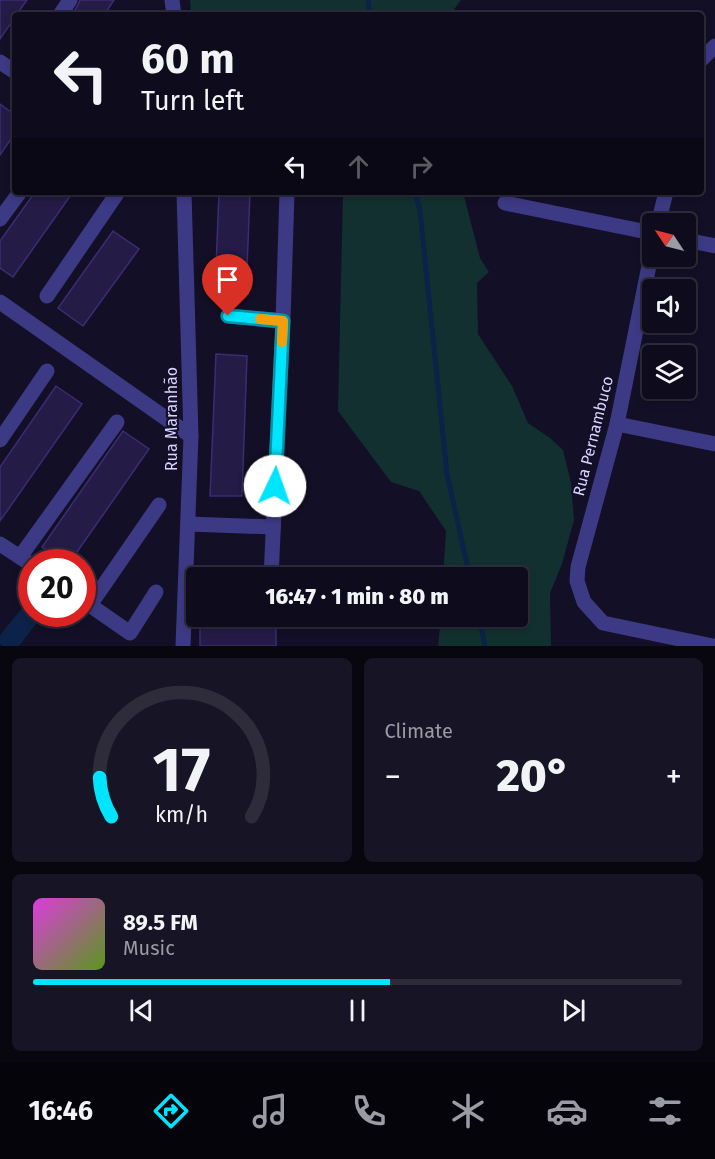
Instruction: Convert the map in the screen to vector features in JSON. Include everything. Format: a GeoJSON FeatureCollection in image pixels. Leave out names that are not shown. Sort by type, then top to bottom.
{"type":"FeatureCollection","features":[{"type":"Feature","properties":{"kind":"street"},"geometry":{"type":"LineString","coordinates":[[704,57],[715,46]]}},
{"type":"Feature","properties":{"kind":"street"},"geometry":{"type":"LineString","coordinates":[[0,219],[18,195]]}},
{"type":"Feature","properties":{"kind":"street"},"geometry":{"type":"LineString","coordinates":[[47,296],[116,195]]}},
{"type":"Feature","properties":{"kind":"street","name":"Rua Maranhão"},"geometry":{"type":"LineString","coordinates":[[183,646],[191,436],[184,195]]}},
{"type":"Feature","properties":{"kind":"street"},"geometry":{"type":"LineString","coordinates":[[271,567],[287,195]]}},
{"type":"Feature","properties":{"kind":"street"},"geometry":{"type":"LineString","coordinates":[[661,213],[665,195]]}},
{"type":"Feature","properties":{"kind":"street"},"geometry":{"type":"LineString","coordinates":[[505,202],[642,231]]}},
{"type":"Feature","properties":{"kind":"street"},"geometry":{"type":"LineString","coordinates":[[696,242],[715,246]]}},
{"type":"Feature","properties":{"kind":"street","name":"Rua Pernambuco"},"geometry":{"type":"LineString","coordinates":[[649,267],[617,424],[577,582],[584,602],[603,623],[713,646]]}},
{"type":"Feature","properties":{"kind":"street"},"geometry":{"type":"LineString","coordinates":[[0,302],[191,436]]}},
{"type":"Feature","properties":{"kind":"street"},"geometry":{"type":"LineString","coordinates":[[228,316],[283,321]]}},
{"type":"Feature","properties":{"kind":"street"},"geometry":{"type":"LineString","coordinates":[[0,440],[47,371]]}},
{"type":"Feature","properties":{"kind":"street"},"geometry":{"type":"LineString","coordinates":[[34,549],[117,422]]}},
{"type":"Feature","properties":{"kind":"street"},"geometry":{"type":"LineString","coordinates":[[617,424],[715,444]]}},
{"type":"Feature","properties":{"kind":"street"},"geometry":{"type":"LineString","coordinates":[[96,589],[159,505]]}},
{"type":"Feature","properties":{"kind":"street"},"geometry":{"type":"LineString","coordinates":[[188,524],[273,528]]}},
{"type":"Feature","properties":{"kind":"street"},"geometry":{"type":"LineString","coordinates":[[0,544],[18,556]]}},
{"type":"Feature","properties":{"kind":"street"},"geometry":{"type":"LineString","coordinates":[[96,609],[130,633],[156,592]]}},
{"type":"Feature","properties":{"kind":"green space"},"geometry":{"type":"Polygon","coordinates":[[[190,0],[461,0],[452,12],[191,12],[190,0]]]}},
{"type":"Feature","properties":{"kind":"green space"},"geometry":{"type":"Polygon","coordinates":[[[343,195],[464,195],[480,258],[489,272],[477,283],[478,334],[512,386],[528,423],[563,450],[571,483],[574,520],[562,564],[550,593],[551,646],[438,646],[440,627],[528,627],[528,567],[444,567],[446,531],[419,491],[391,482],[338,411],[343,195]]]}},
{"type":"Feature","properties":{"kind":"water"},"geometry":{"type":"Polygon","coordinates":[[[18,613],[18,627],[34,627],[19,646],[3,646],[0,644],[0,635],[18,613]]]}},
{"type":"Feature","properties":{"kind":"building"},"geometry":{"type":"Polygon","coordinates":[[[0,0],[27,0],[18,12],[12,12],[12,21],[0,39],[0,0]]]}},
{"type":"Feature","properties":{"kind":"building"},"geometry":{"type":"Polygon","coordinates":[[[80,0],[114,0],[106,12],[74,12],[80,0]]]}},
{"type":"Feature","properties":{"kind":"building"},"geometry":{"type":"Polygon","coordinates":[[[0,104],[12,113],[12,137],[0,155],[0,104]]]}},
{"type":"Feature","properties":{"kind":"building"},"geometry":{"type":"Polygon","coordinates":[[[33,195],[71,195],[13,277],[0,268],[0,241],[33,195]]]}},
{"type":"Feature","properties":{"kind":"building"},"geometry":{"type":"Polygon","coordinates":[[[219,195],[250,195],[246,294],[215,293],[219,195]]]}},
{"type":"Feature","properties":{"kind":"building"},"geometry":{"type":"Polygon","coordinates":[[[113,231],[139,249],[83,326],[58,308],[113,231]]]}},
{"type":"Feature","properties":{"kind":"building"},"geometry":{"type":"Polygon","coordinates":[[[216,354],[247,356],[242,496],[210,496],[216,354]]]}},
{"type":"Feature","properties":{"kind":"building"},"geometry":{"type":"Polygon","coordinates":[[[56,386],[82,404],[0,521],[0,467],[56,386]]]}},
{"type":"Feature","properties":{"kind":"building"},"geometry":{"type":"Polygon","coordinates":[[[123,431],[149,449],[79,549],[45,549],[42,547],[123,431]]]}},
{"type":"Feature","properties":{"kind":"building"},"geometry":{"type":"Polygon","coordinates":[[[200,627],[276,627],[276,646],[200,646],[200,627]]]}},
{"type":"Feature","properties":{"kind":"waterway"},"geometry":{"type":"LineString","coordinates":[[368,0],[370,12]]}},
{"type":"Feature","properties":{"kind":"waterway"},"geometry":{"type":"LineString","coordinates":[[416,195],[420,211],[447,474],[468,567]]}},
{"type":"Feature","properties":{"kind":"waterway"},"geometry":{"type":"LineString","coordinates":[[481,627],[485,646]]}},
{"type":"Feature","properties":{"kind":"slow traffic"},"geometry":{"type":"LineString","coordinates":[[260,319],[283,321],[282,342]]}},
{"type":"Feature","properties":{"kind":"route"},"geometry":{"type":"LineString","coordinates":[[228,316],[283,321],[275,486]]}}]}
